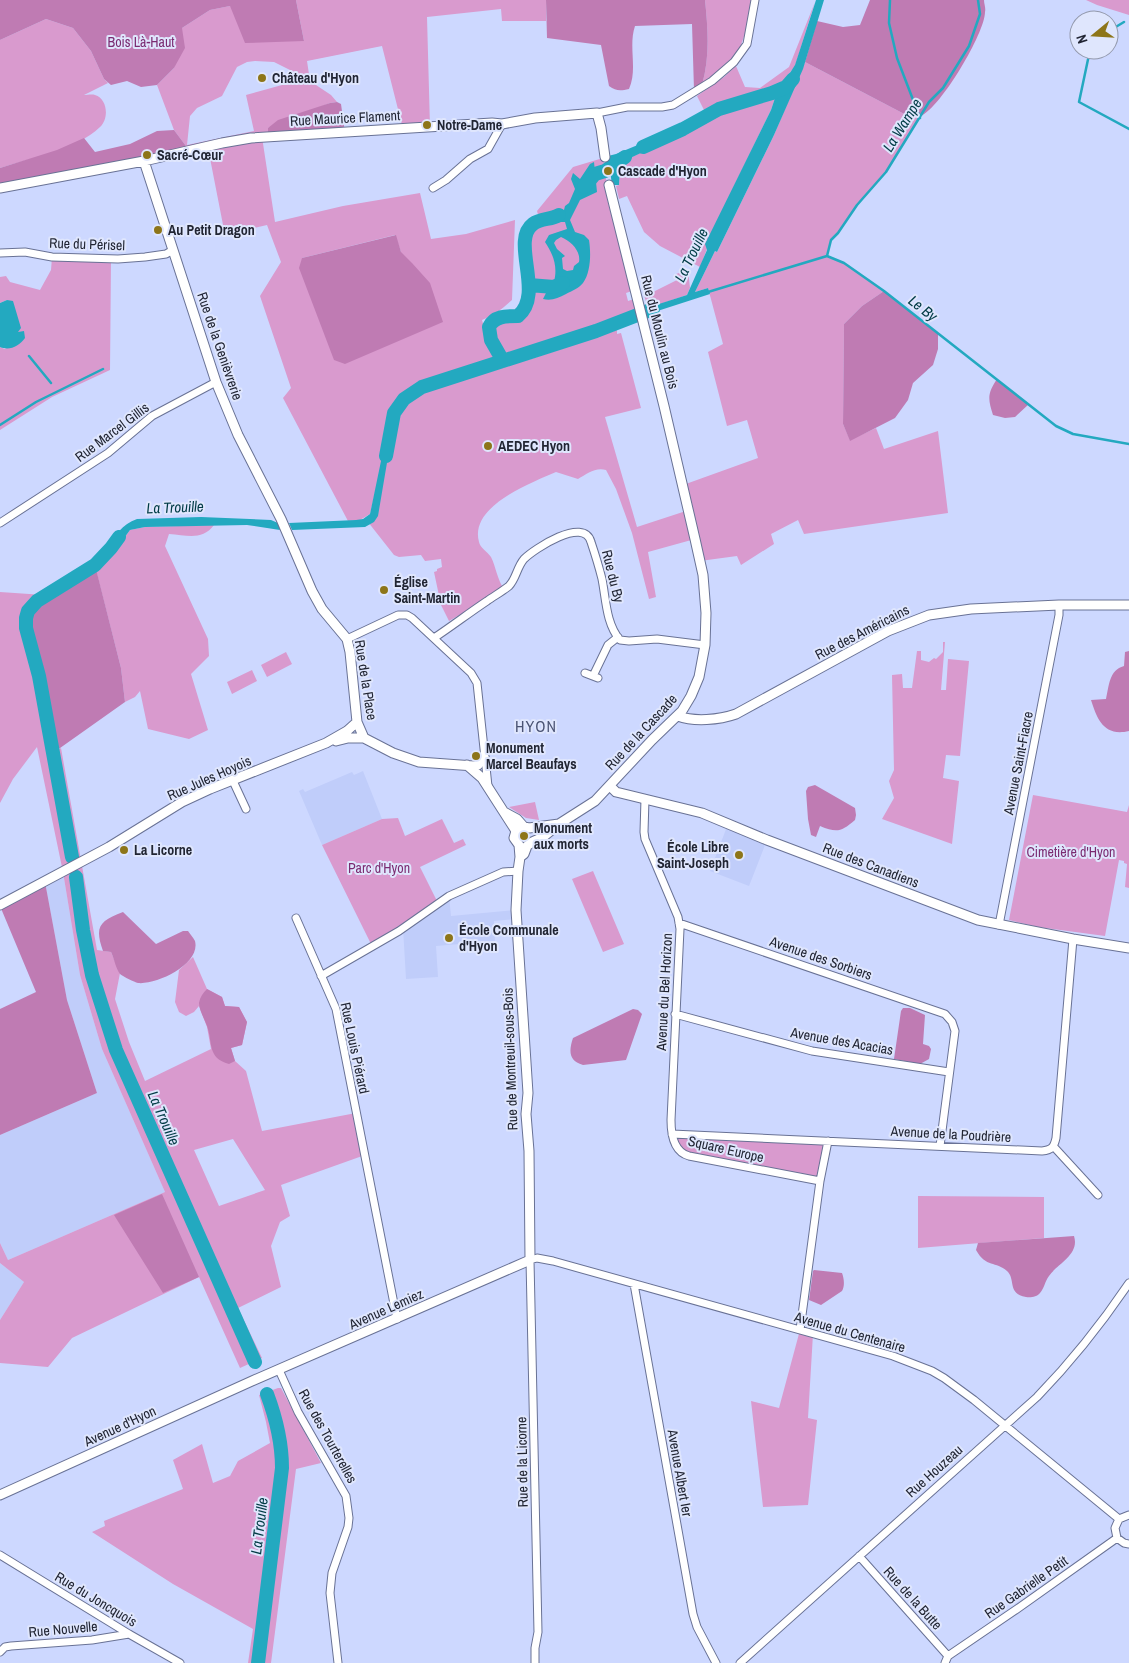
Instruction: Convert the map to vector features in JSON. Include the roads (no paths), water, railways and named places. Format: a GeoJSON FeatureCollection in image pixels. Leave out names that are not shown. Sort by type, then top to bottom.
{"type":"FeatureCollection","features":[{"type":"Feature","properties":{"kind":"street","name":"Rue Maurice Flament"},"geometry":{"type":"LineString","coordinates":[[0,188],[144,161],[222,142],[251,138],[492,123],[502,124],[535,118],[597,113],[627,107],[662,107],[673,105],[712,81],[734,62],[747,44],[755,0]]}},
{"type":"Feature","properties":{"kind":"street"},"geometry":{"type":"LineString","coordinates":[[597,113],[602,128],[605,157]]}},
{"type":"Feature","properties":{"kind":"street"},"geometry":{"type":"LineString","coordinates":[[433,188],[446,180],[470,159],[488,152],[502,124]]}},
{"type":"Feature","properties":{"kind":"street","name":"Rue de la Genièvrerie"},"geometry":{"type":"LineString","coordinates":[[144,161],[216,382],[243,446],[287,534]]}},
{"type":"Feature","properties":{"kind":"street","name":"Rue du Moulin au Bois"},"geometry":{"type":"LineString","coordinates":[[609,185],[683,485]]}},
{"type":"Feature","properties":{"kind":"street","name":"Rue du Périsel"},"geometry":{"type":"LineString","coordinates":[[0,252],[25,252],[52,257],[118,259],[166,254],[173,250]]}},
{"type":"Feature","properties":{"kind":"street","name":"Rue Marcel Gillis"},"geometry":{"type":"LineString","coordinates":[[0,523],[108,453],[152,416],[216,382]]}},
{"type":"Feature","properties":{"kind":"street","name":"Rue de la Cascade"},"geometry":{"type":"LineString","coordinates":[[526,844],[549,833],[595,800],[652,740],[678,716],[691,696],[699,677],[705,645],[706,614],[702,575],[683,485]]}},
{"type":"Feature","properties":{"kind":"street","name":"Rue du By"},"geometry":{"type":"LineString","coordinates":[[434,638],[507,588],[523,560],[534,551],[545,543],[571,532],[581,532],[590,538],[602,578],[606,605],[614,634],[618,637]]}},
{"type":"Feature","properties":{"kind":"street","name":"Rue de la Place"},"geometry":{"type":"LineString","coordinates":[[287,534],[322,609],[347,639],[350,652],[356,722],[364,738],[393,753],[419,762],[471,766]]}},
{"type":"Feature","properties":{"kind":"street","name":"Rue des Américains"},"geometry":{"type":"LineString","coordinates":[[678,716],[689,718],[724,718],[736,714],[888,631],[922,617],[970,608],[1059,605],[1129,606]]}},
{"type":"Feature","properties":{"kind":"street","name":"Avenue Saint-Fiacre"},"geometry":{"type":"LineString","coordinates":[[999,925],[1058,624],[1059,605]]}},
{"type":"Feature","properties":{"kind":"street"},"geometry":{"type":"LineString","coordinates":[[347,639],[398,615],[407,615],[471,674],[477,683],[488,786]]}},
{"type":"Feature","properties":{"kind":"street"},"geometry":{"type":"LineString","coordinates":[[585,673],[596,677],[608,645],[618,637],[620,640],[629,641],[657,639],[705,645]]}},
{"type":"Feature","properties":{"kind":"street","name":"Rue Jules Hoyois"},"geometry":{"type":"LineString","coordinates":[[0,905],[81,863],[182,802],[326,743],[347,731],[356,722]]}},
{"type":"Feature","properties":{"kind":"street","name":"Rue Jules Hoyois"},"geometry":{"type":"LineString","coordinates":[[326,743],[348,738],[364,738]]}},
{"type":"Feature","properties":{"kind":"street"},"geometry":{"type":"LineString","coordinates":[[471,766],[478,765],[484,757]]}},
{"type":"Feature","properties":{"kind":"street"},"geometry":{"type":"LineString","coordinates":[[471,766],[488,786],[504,811],[517,819],[523,828],[534,835],[526,844],[514,838],[523,828],[559,824]]}},
{"type":"Feature","properties":{"kind":"street"},"geometry":{"type":"LineString","coordinates":[[233,781],[246,809]]}},
{"type":"Feature","properties":{"kind":"street","name":"Rue des Canadiens"},"geometry":{"type":"LineString","coordinates":[[610,786],[616,792],[702,812],[767,840],[960,914],[999,925],[1129,948]]}},
{"type":"Feature","properties":{"kind":"street","name":"Avenue du Bel Horizon"},"geometry":{"type":"LineString","coordinates":[[645,799],[644,832],[646,840],[680,923],[675,1014],[672,1134]]}},
{"type":"Feature","properties":{"kind":"street","name":"Rue de Montreuil-sous-Bois"},"geometry":{"type":"LineString","coordinates":[[526,844],[520,857],[516,910],[528,1093],[526,1114],[529,1151],[530,1260]]}},
{"type":"Feature","properties":{"kind":"street"},"geometry":{"type":"LineString","coordinates":[[321,976],[399,931],[449,896],[503,872],[518,871]]}},
{"type":"Feature","properties":{"kind":"street","name":"Rue Louis Piérard"},"geometry":{"type":"LineString","coordinates":[[296,918],[336,1009],[397,1319]]}},
{"type":"Feature","properties":{"kind":"street","name":"Avenue des Sorbiers"},"geometry":{"type":"LineString","coordinates":[[680,923],[945,1014],[952,1022],[955,1031],[949,1072]]}},
{"type":"Feature","properties":{"kind":"street"},"geometry":{"type":"LineString","coordinates":[[1073,939],[1054,1147],[1098,1195]]}},
{"type":"Feature","properties":{"kind":"street","name":"Avenue des Acacias"},"geometry":{"type":"LineString","coordinates":[[675,1014],[812,1051],[949,1072]]}},
{"type":"Feature","properties":{"kind":"street"},"geometry":{"type":"LineString","coordinates":[[940,1146],[949,1072]]}},
{"type":"Feature","properties":{"kind":"street","name":"Square Europe"},"geometry":{"type":"LineString","coordinates":[[820,1182],[685,1155],[678,1150],[672,1134],[828,1142]]}},
{"type":"Feature","properties":{"kind":"street"},"geometry":{"type":"LineString","coordinates":[[800,1330],[820,1182],[828,1142]]}},
{"type":"Feature","properties":{"kind":"street","name":"Avenue de la Poudrière"},"geometry":{"type":"LineString","coordinates":[[828,1142],[1042,1151],[1047,1151],[1054,1147]]}},
{"type":"Feature","properties":{"kind":"street","name":"Avenue du Centenaire"},"geometry":{"type":"LineString","coordinates":[[530,1260],[542,1259],[634,1284],[893,1356],[932,1371],[944,1378],[1004,1425],[1119,1520]]}},
{"type":"Feature","properties":{"kind":"street","name":"Avenue Lemiez"},"geometry":{"type":"LineString","coordinates":[[252,1382],[530,1260]]}},
{"type":"Feature","properties":{"kind":"street","name":"Rue de la Licorne"},"geometry":{"type":"LineString","coordinates":[[530,1260],[538,1632],[534,1648],[535,1663]]}},
{"type":"Feature","properties":{"kind":"street","name":"Rue Houzeau"},"geometry":{"type":"LineString","coordinates":[[740,1663],[1051,1383],[1106,1316],[1129,1283]]}},
{"type":"Feature","properties":{"kind":"street","name":"Avenue Albert Ier"},"geometry":{"type":"LineString","coordinates":[[634,1284],[693,1614],[697,1627],[716,1663]]}},
{"type":"Feature","properties":{"kind":"street","name":"Rue des Tourterelles"},"geometry":{"type":"LineString","coordinates":[[279,1370],[298,1412],[346,1496],[349,1518],[348,1527],[332,1573],[330,1593],[338,1663]]}},
{"type":"Feature","properties":{"kind":"street","name":"Avenue d'Hyon"},"geometry":{"type":"LineString","coordinates":[[0,1495],[252,1382]]}},
{"type":"Feature","properties":{"kind":"street"},"geometry":{"type":"LineString","coordinates":[[1129,1515],[1119,1520],[1115,1528],[1117,1538],[1129,1544]]}},
{"type":"Feature","properties":{"kind":"street","name":"Rue Gabrielle Petit"},"geometry":{"type":"LineString","coordinates":[[947,1659],[1117,1538]]}},
{"type":"Feature","properties":{"kind":"street","name":"Rue du Joncquois"},"geometry":{"type":"LineString","coordinates":[[0,1555],[180,1663]]}},
{"type":"Feature","properties":{"kind":"street","name":"Rue de la Butte"},"geometry":{"type":"LineString","coordinates":[[859,1556],[947,1659]]}},
{"type":"Feature","properties":{"kind":"street","name":"Rue Nouvelle"},"geometry":{"type":"LineString","coordinates":[[0,1652],[5,1647],[10,1646],[92,1640],[129,1634]]}},
{"type":"Feature","properties":{"kind":"waterway"},"geometry":{"type":"LineString","coordinates":[[890,0],[889,23],[897,58],[920,118]]}},
{"type":"Feature","properties":{"kind":"waterway","name":"La Wampe"},"geometry":{"type":"LineString","coordinates":[[827,256],[831,240],[857,205],[886,172],[929,102],[943,88],[969,46],[980,14],[978,0]]}},
{"type":"Feature","properties":{"kind":"waterway"},"geometry":{"type":"LineString","coordinates":[[1119,25],[1124,22]]}},
{"type":"Feature","properties":{"kind":"waterway"},"geometry":{"type":"LineString","coordinates":[[1088,60],[1079,102],[1129,129]]}},
{"type":"Feature","properties":{"kind":"waterway","name":"La Trouille"},"geometry":{"type":"LineString","coordinates":[[643,147],[683,129],[719,109],[786,87],[793,79]]}},
{"type":"Feature","properties":{"kind":"waterway","name":"La Trouille"},"geometry":{"type":"LineString","coordinates":[[584,187],[595,174],[605,171],[625,157]]}},
{"type":"Feature","properties":{"kind":"waterway","name":"La Trouille"},"geometry":{"type":"LineString","coordinates":[[503,361],[491,340],[489,327],[497,319],[518,316],[525,306],[529,282],[525,255],[527,232],[536,222],[559,215]]}},
{"type":"Feature","properties":{"kind":"waterway","name":"Le By"},"geometry":{"type":"LineString","coordinates":[[708,292],[827,256],[844,263],[884,291],[1056,426],[1073,434],[1129,444]]}},
{"type":"Feature","properties":{"kind":"waterway","name":"La Trouille"},"geometry":{"type":"LineString","coordinates":[[529,285],[554,287],[563,283]]}},
{"type":"Feature","properties":{"kind":"waterway","name":"La Trouille"},"geometry":{"type":"LineString","coordinates":[[386,456],[394,413],[404,399],[422,387],[596,331],[653,309]]}},
{"type":"Feature","properties":{"kind":"waterway"},"geometry":{"type":"LineString","coordinates":[[29,356],[51,383]]}},
{"type":"Feature","properties":{"kind":"waterway"},"geometry":{"type":"LineString","coordinates":[[0,425],[36,402],[103,369]]}},
{"type":"Feature","properties":{"kind":"waterway","name":"La Trouille"},"geometry":{"type":"LineString","coordinates":[[72,857],[39,676],[26,628],[26,618],[28,611],[37,601],[95,565],[119,537]]}},
{"type":"Feature","properties":{"kind":"waterway","name":"La Trouille"},"geometry":{"type":"LineString","coordinates":[[76,877],[83,930],[92,975],[116,1050],[255,1362]]}},
{"type":"Feature","properties":{"kind":"waterway","name":"La Trouille"},"geometry":{"type":"LineString","coordinates":[[258,1663],[282,1468],[278,1430],[267,1394]]}},
{"type":"Feature","properties":{"kind":"place","name":"Château d'Hyon"},"geometry":{"type":"Point","coordinates":[262,78]}},
{"type":"Feature","properties":{"kind":"place","name":"Notre-Dame"},"geometry":{"type":"Point","coordinates":[427,125]}},
{"type":"Feature","properties":{"kind":"place","name":"Sacré-Cœur"},"geometry":{"type":"Point","coordinates":[147,155]}},
{"type":"Feature","properties":{"kind":"place","name":"Cascade d'Hyon"},"geometry":{"type":"Point","coordinates":[608,171]}},
{"type":"Feature","properties":{"kind":"place","name":"Au Petit Dragon"},"geometry":{"type":"Point","coordinates":[158,230]}},
{"type":"Feature","properties":{"kind":"place","name":"AEDEC Hyon"},"geometry":{"type":"Point","coordinates":[488,446]}},
{"type":"Feature","properties":{"kind":"place","name":"Église Saint-Martin"},"geometry":{"type":"Point","coordinates":[384,590]}},
{"type":"Feature","properties":{"kind":"place","name":"Monument Marcel Beaufays"},"geometry":{"type":"Point","coordinates":[476,756]}},
{"type":"Feature","properties":{"kind":"place","name":"Monument aux morts"},"geometry":{"type":"Point","coordinates":[524,836]}},
{"type":"Feature","properties":{"kind":"place","name":"La Licorne"},"geometry":{"type":"Point","coordinates":[124,850]}},
{"type":"Feature","properties":{"kind":"place","name":"École Libre Saint-Joseph"},"geometry":{"type":"Point","coordinates":[739,855]}},
{"type":"Feature","properties":{"kind":"place","name":"École Communale d'Hyon"},"geometry":{"type":"Point","coordinates":[449,938]}},
{"type":"Feature","properties":{"kind":"district","name":"HYON"},"geometry":{"type":"Point","coordinates":[536,726]}},
{"type":"Feature","properties":{"kind":"park label","name":"Bois Là-Haut"},"geometry":{"type":"Point","coordinates":[141,42]}},
{"type":"Feature","properties":{"kind":"park label","name":"Cimetière d'Hyon"},"geometry":{"type":"Point","coordinates":[1071,852]}},
{"type":"Feature","properties":{"kind":"park label","name":"Parc d'Hyon"},"geometry":{"type":"Point","coordinates":[379,868]}}]}
